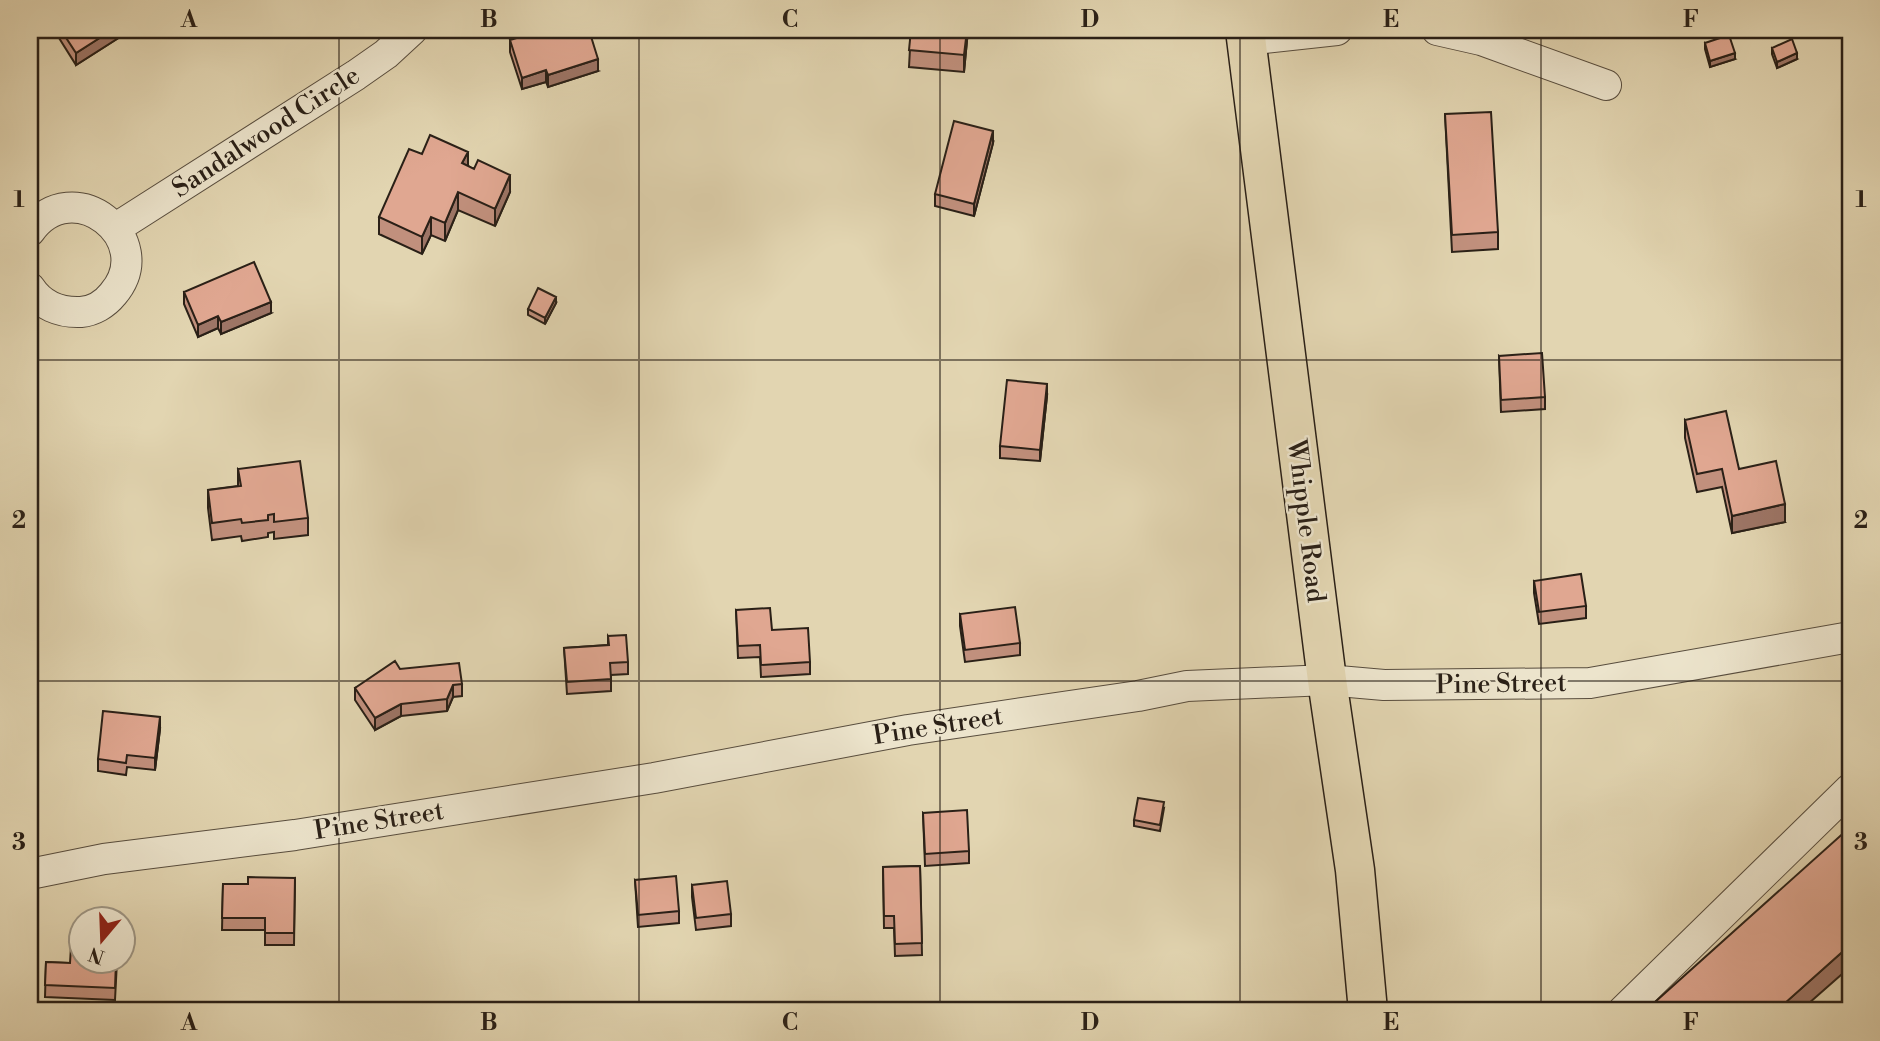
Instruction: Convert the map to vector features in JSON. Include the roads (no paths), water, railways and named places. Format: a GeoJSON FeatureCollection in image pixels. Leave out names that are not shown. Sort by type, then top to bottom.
{"type":"FeatureCollection","features":[{"type":"Feature","properties":{"kind":"main road","name":"Whipple Road"},"geometry":{"type":"LineString","coordinates":[[1246,35],[1327,680],[1355,870],[1368,1011]]}},
{"type":"Feature","properties":{"kind":"street","name":"Sandalwood Circle"},"geometry":{"type":"LineString","coordinates":[[116,228],[356,75],[386,54],[412,30]]}},
{"type":"Feature","properties":{"kind":"street"},"geometry":{"type":"LineString","coordinates":[[1246,35],[1337,30]]}},
{"type":"Feature","properties":{"kind":"street"},"geometry":{"type":"LineString","coordinates":[[1437,30],[1481,40],[1606,85]]}},
{"type":"Feature","properties":{"kind":"street"},"geometry":{"type":"LineString","coordinates":[[30,232],[46,215],[63,209],[93,211],[116,228],[127,259],[120,286],[100,306],[77,312],[57,310],[45,304],[30,288]]}},
{"type":"Feature","properties":{"kind":"street","name":"Pine Street"},"geometry":{"type":"LineString","coordinates":[[30,874],[104,859],[295,835],[654,778],[908,730],[1138,696],[1187,685],[1327,680],[1384,685],[1590,683],[1850,637]]}},
{"type":"Feature","properties":{"kind":"street"},"geometry":{"type":"LineString","coordinates":[[1623,1011],[1850,789]]}}]}
